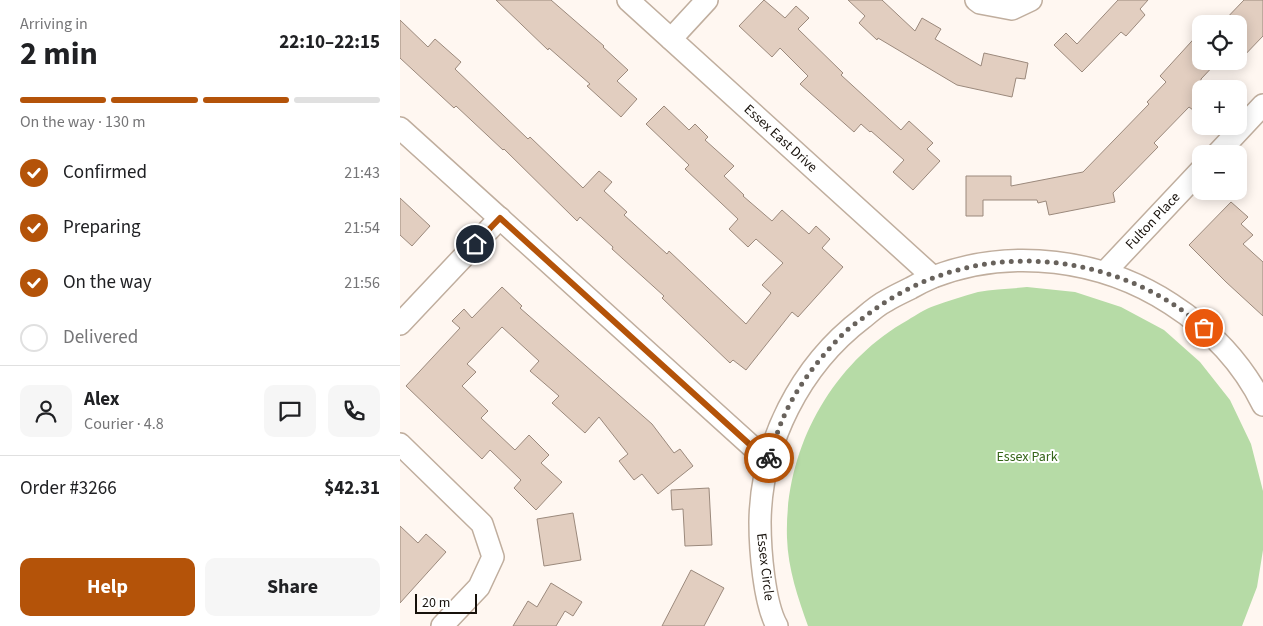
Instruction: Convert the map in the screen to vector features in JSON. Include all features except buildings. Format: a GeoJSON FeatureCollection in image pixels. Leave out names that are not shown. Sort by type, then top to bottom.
{"type":"FeatureCollection","features":[{"type":"Feature","properties":{"kind":"street","name":"Essex East Drive"},"geometry":{"type":"LineString","coordinates":[[628,0],[933,277]]}},
{"type":"Feature","properties":{"kind":"street"},"geometry":{"type":"LineString","coordinates":[[671,39],[707,0]]}},
{"type":"Feature","properties":{"kind":"street"},"geometry":{"type":"LineString","coordinates":[[976,0],[980,4],[1021,4]]}},
{"type":"Feature","properties":{"kind":"street"},"geometry":{"type":"LineString","coordinates":[[1225,145],[1263,105]]}},
{"type":"Feature","properties":{"kind":"street"},"geometry":{"type":"LineString","coordinates":[[400,128],[768,461]]}},
{"type":"Feature","properties":{"kind":"street","name":"Fulton Place"},"geometry":{"type":"LineString","coordinates":[[1106,272],[1192,180]]}},
{"type":"Feature","properties":{"kind":"street"},"geometry":{"type":"LineString","coordinates":[[400,324],[500,218]]}},
{"type":"Feature","properties":{"kind":"street","name":"Essex Circle"},"geometry":{"type":"LineString","coordinates":[[773,624],[760,544],[760,504],[768,461],[784,415],[810,371],[844,332],[885,301],[933,277],[973,266],[1018,260],[1062,262],[1106,272],[1151,290],[1192,317],[1228,351],[1256,391],[1263,405]]}},
{"type":"Feature","properties":{"kind":"street"},"geometry":{"type":"LineString","coordinates":[[400,444],[482,524],[493,557],[479,587],[442,626]]}},
{"type":"Feature","properties":{"kind":"green space","name":"Essex Park"},"geometry":{"type":"Polygon","coordinates":[[[1027,287],[1075,292],[1121,307],[1164,330],[1200,362],[1230,400],[1251,444],[1263,491],[1263,550],[1257,587],[1242,626],[808,626],[797,594],[789,561],[787,538],[788,505],[794,473],[804,442],[818,412],[835,385],[856,360],[881,338],[924,310],[978,292],[1027,287]]]}},
{"type":"Feature","properties":{"kind":"way so far"},"geometry":{"type":"LineString","coordinates":[[769,458],[784,415],[810,371],[844,332],[885,301],[933,277],[973,266],[1018,260],[1062,262],[1106,272],[1151,290],[1192,317],[1204,328]]}},
{"type":"Feature","properties":{"kind":"route"},"geometry":{"type":"LineString","coordinates":[[475,244],[500,218],[768,461],[769,458]]}}]}
